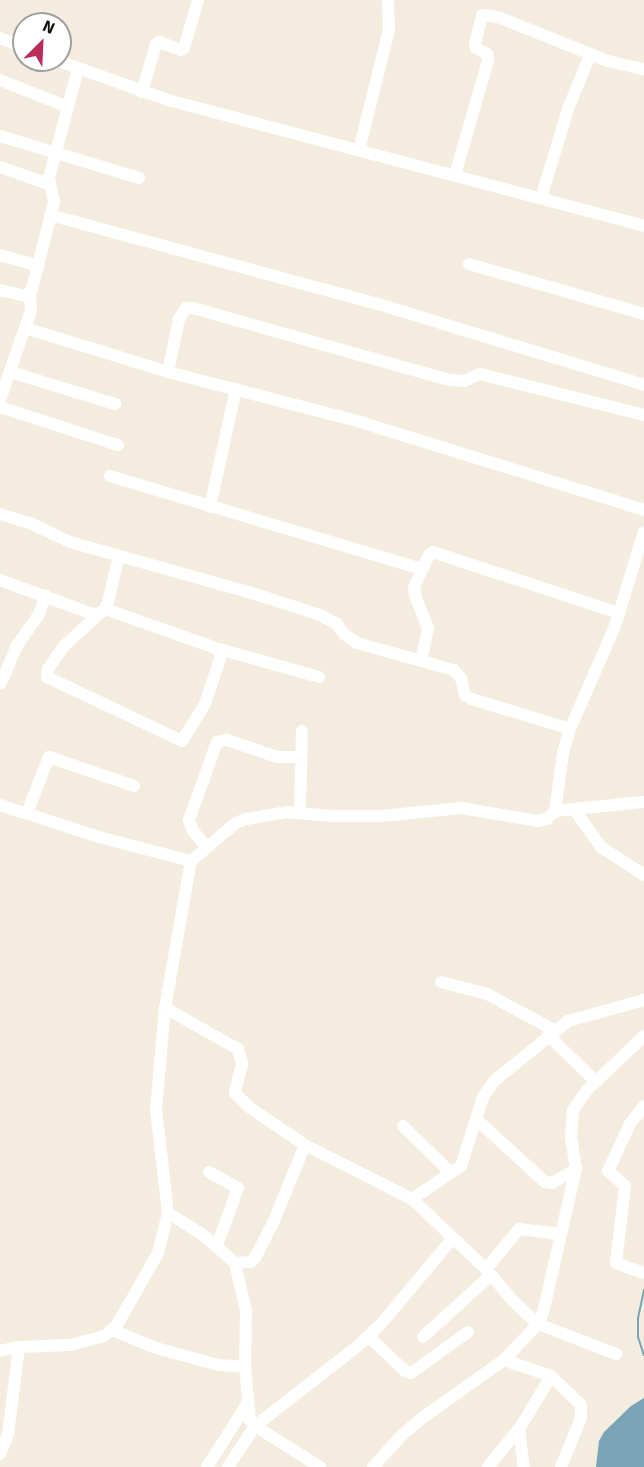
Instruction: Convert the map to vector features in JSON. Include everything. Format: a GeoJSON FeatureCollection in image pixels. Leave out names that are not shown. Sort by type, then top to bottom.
{"type":"FeatureCollection","features":[{"type":"Feature","properties":{"kind":"street"},"geometry":{"type":"LineString","coordinates":[[142,92],[156,44],[159,42],[176,48],[184,48],[198,0]]}},
{"type":"Feature","properties":{"kind":"street"},"geometry":{"type":"LineString","coordinates":[[359,150],[389,30],[388,0]]}},
{"type":"Feature","properties":{"kind":"street"},"geometry":{"type":"LineString","coordinates":[[455,175],[488,61],[486,54],[476,48],[475,44],[487,0]]}},
{"type":"Feature","properties":{"kind":"street"},"geometry":{"type":"LineString","coordinates":[[482,15],[498,17],[590,55],[644,69]]}},
{"type":"Feature","properties":{"kind":"street"},"geometry":{"type":"LineString","coordinates":[[541,198],[568,109],[590,55]]}},
{"type":"Feature","properties":{"kind":"street"},"geometry":{"type":"LineString","coordinates":[[72,67],[142,92],[644,226]]}},
{"type":"Feature","properties":{"kind":"street"},"geometry":{"type":"LineString","coordinates":[[0,400],[31,310],[30,294],[54,202],[48,184],[78,69]]}},
{"type":"Feature","properties":{"kind":"street"},"geometry":{"type":"LineString","coordinates":[[0,80],[68,107]]}},
{"type":"Feature","properties":{"kind":"street"},"geometry":{"type":"LineString","coordinates":[[0,136],[139,177]]}},
{"type":"Feature","properties":{"kind":"street"},"geometry":{"type":"LineString","coordinates":[[0,167],[48,184]]}},
{"type":"Feature","properties":{"kind":"street"},"geometry":{"type":"LineString","coordinates":[[50,214],[378,304],[644,385]]}},
{"type":"Feature","properties":{"kind":"street"},"geometry":{"type":"LineString","coordinates":[[0,255],[38,266]]}},
{"type":"Feature","properties":{"kind":"street"},"geometry":{"type":"LineString","coordinates":[[469,264],[644,314]]}},
{"type":"Feature","properties":{"kind":"street"},"geometry":{"type":"LineString","coordinates":[[0,290],[19,296],[30,294]]}},
{"type":"Feature","properties":{"kind":"street"},"geometry":{"type":"LineString","coordinates":[[168,372],[182,312],[186,308],[193,308],[445,380],[464,381],[480,374],[644,415]]}},
{"type":"Feature","properties":{"kind":"street"},"geometry":{"type":"LineString","coordinates":[[24,328],[168,372],[357,421],[644,510]]}},
{"type":"Feature","properties":{"kind":"street"},"geometry":{"type":"LineString","coordinates":[[10,372],[115,404]]}},
{"type":"Feature","properties":{"kind":"street"},"geometry":{"type":"LineString","coordinates":[[210,507],[237,389]]}},
{"type":"Feature","properties":{"kind":"street"},"geometry":{"type":"LineString","coordinates":[[0,408],[118,445]]}},
{"type":"Feature","properties":{"kind":"street"},"geometry":{"type":"LineString","coordinates":[[110,476],[422,568]]}},
{"type":"Feature","properties":{"kind":"street"},"geometry":{"type":"LineString","coordinates":[[0,514],[32,524],[70,542],[255,594],[320,615],[337,624],[344,634],[357,643],[459,674],[463,689],[472,699],[570,729]]}},
{"type":"Feature","properties":{"kind":"street"},"geometry":{"type":"LineString","coordinates":[[0,1351],[19,1347],[88,1343],[112,1330],[140,1289],[158,1254],[168,1213],[156,1110],[165,1008],[191,861],[226,829],[246,819],[300,812],[333,816],[381,816],[462,808],[537,820],[547,819],[555,811],[563,753],[570,729],[605,653],[644,532]]}},
{"type":"Feature","properties":{"kind":"street"},"geometry":{"type":"LineString","coordinates":[[421,661],[428,628],[414,592],[429,555],[440,552],[619,613]]}},
{"type":"Feature","properties":{"kind":"street"},"geometry":{"type":"LineString","coordinates":[[119,556],[103,611],[64,646],[48,669],[47,677],[181,741],[209,695],[221,660],[222,653],[219,650]]}},
{"type":"Feature","properties":{"kind":"street"},"geometry":{"type":"LineString","coordinates":[[0,580],[93,614],[103,611],[219,650],[319,677]]}},
{"type":"Feature","properties":{"kind":"street"},"geometry":{"type":"LineString","coordinates":[[1,683],[16,648],[38,616],[46,597]]}},
{"type":"Feature","properties":{"kind":"street"},"geometry":{"type":"LineString","coordinates":[[300,812],[302,731]]}},
{"type":"Feature","properties":{"kind":"street"},"geometry":{"type":"LineString","coordinates":[[206,846],[194,831],[189,820],[217,742],[227,740],[277,757],[301,757]]}},
{"type":"Feature","properties":{"kind":"street"},"geometry":{"type":"LineString","coordinates":[[27,813],[47,759],[51,757],[134,786]]}},
{"type":"Feature","properties":{"kind":"street"},"geometry":{"type":"LineString","coordinates":[[555,811],[644,802]]}},
{"type":"Feature","properties":{"kind":"street"},"geometry":{"type":"LineString","coordinates":[[0,805],[99,837],[191,861]]}},
{"type":"Feature","properties":{"kind":"street"},"geometry":{"type":"LineString","coordinates":[[574,809],[601,847],[644,875]]}},
{"type":"Feature","properties":{"kind":"street"},"geometry":{"type":"LineString","coordinates":[[441,982],[487,994],[551,1033],[596,1082]]}},
{"type":"Feature","properties":{"kind":"street"},"geometry":{"type":"LineString","coordinates":[[412,1199],[451,1173],[464,1161],[483,1097],[494,1081],[551,1033],[577,1017],[644,1000]]}},
{"type":"Feature","properties":{"kind":"street"},"geometry":{"type":"LineString","coordinates":[[165,1008],[238,1049],[242,1064],[236,1096],[305,1145],[412,1199],[538,1324],[616,1354]]}},
{"type":"Feature","properties":{"kind":"street"},"geometry":{"type":"LineString","coordinates":[[373,1467],[402,1435],[504,1360],[538,1324],[543,1313],[576,1169],[571,1138],[573,1110],[596,1082],[644,1036]]}},
{"type":"Feature","properties":{"kind":"street"},"geometry":{"type":"LineString","coordinates":[[639,1271],[616,1263],[626,1186],[608,1170],[630,1124],[644,1106]]}},
{"type":"Feature","properties":{"kind":"street"},"geometry":{"type":"LineString","coordinates":[[476,1119],[544,1182],[552,1183],[576,1169]]}},
{"type":"Feature","properties":{"kind":"street"},"geometry":{"type":"LineString","coordinates":[[403,1126],[451,1173]]}},
{"type":"Feature","properties":{"kind":"street"},"geometry":{"type":"LineString","coordinates":[[235,1263],[251,1262],[255,1258],[273,1223],[305,1145]]}},
{"type":"Feature","properties":{"kind":"street"},"geometry":{"type":"LineString","coordinates":[[209,1172],[238,1188],[217,1245]]}},
{"type":"Feature","properties":{"kind":"street"},"geometry":{"type":"LineString","coordinates":[[168,1213],[217,1245],[235,1263],[246,1311],[247,1404],[255,1426],[320,1467]]}},
{"type":"Feature","properties":{"kind":"street"},"geometry":{"type":"LineString","coordinates":[[423,1337],[488,1272],[519,1229],[561,1234]]}},
{"type":"Feature","properties":{"kind":"street"},"geometry":{"type":"LineString","coordinates":[[228,1467],[255,1426],[328,1371],[368,1336],[453,1239]]}},
{"type":"Feature","properties":{"kind":"street"},"geometry":{"type":"LineString","coordinates":[[112,1330],[166,1350],[219,1365],[245,1367]]}},
{"type":"Feature","properties":{"kind":"street"},"geometry":{"type":"LineString","coordinates":[[368,1336],[405,1371],[411,1372],[468,1332]]}},
{"type":"Feature","properties":{"kind":"street"},"geometry":{"type":"LineString","coordinates":[[0,1455],[8,1434],[19,1347]]}},
{"type":"Feature","properties":{"kind":"street"},"geometry":{"type":"LineString","coordinates":[[504,1360],[551,1376],[579,1401],[582,1410],[561,1467]]}},
{"type":"Feature","properties":{"kind":"street"},"geometry":{"type":"LineString","coordinates":[[488,1467],[519,1429],[551,1376]]}},
{"type":"Feature","properties":{"kind":"street"},"geometry":{"type":"LineString","coordinates":[[207,1467],[247,1404]]}},
{"type":"Feature","properties":{"kind":"street"},"geometry":{"type":"LineString","coordinates":[[519,1429],[524,1467]]}},
{"type":"Feature","properties":{"kind":"water"},"geometry":{"type":"Polygon","coordinates":[[[644,1398],[644,1467],[596,1467],[599,1441],[604,1432],[631,1406],[644,1398]]]}},
{"type":"Feature","properties":{"kind":"waterway"},"geometry":{"type":"LineString","coordinates":[[644,1290],[638,1318],[638,1337],[644,1355]]}}]}
